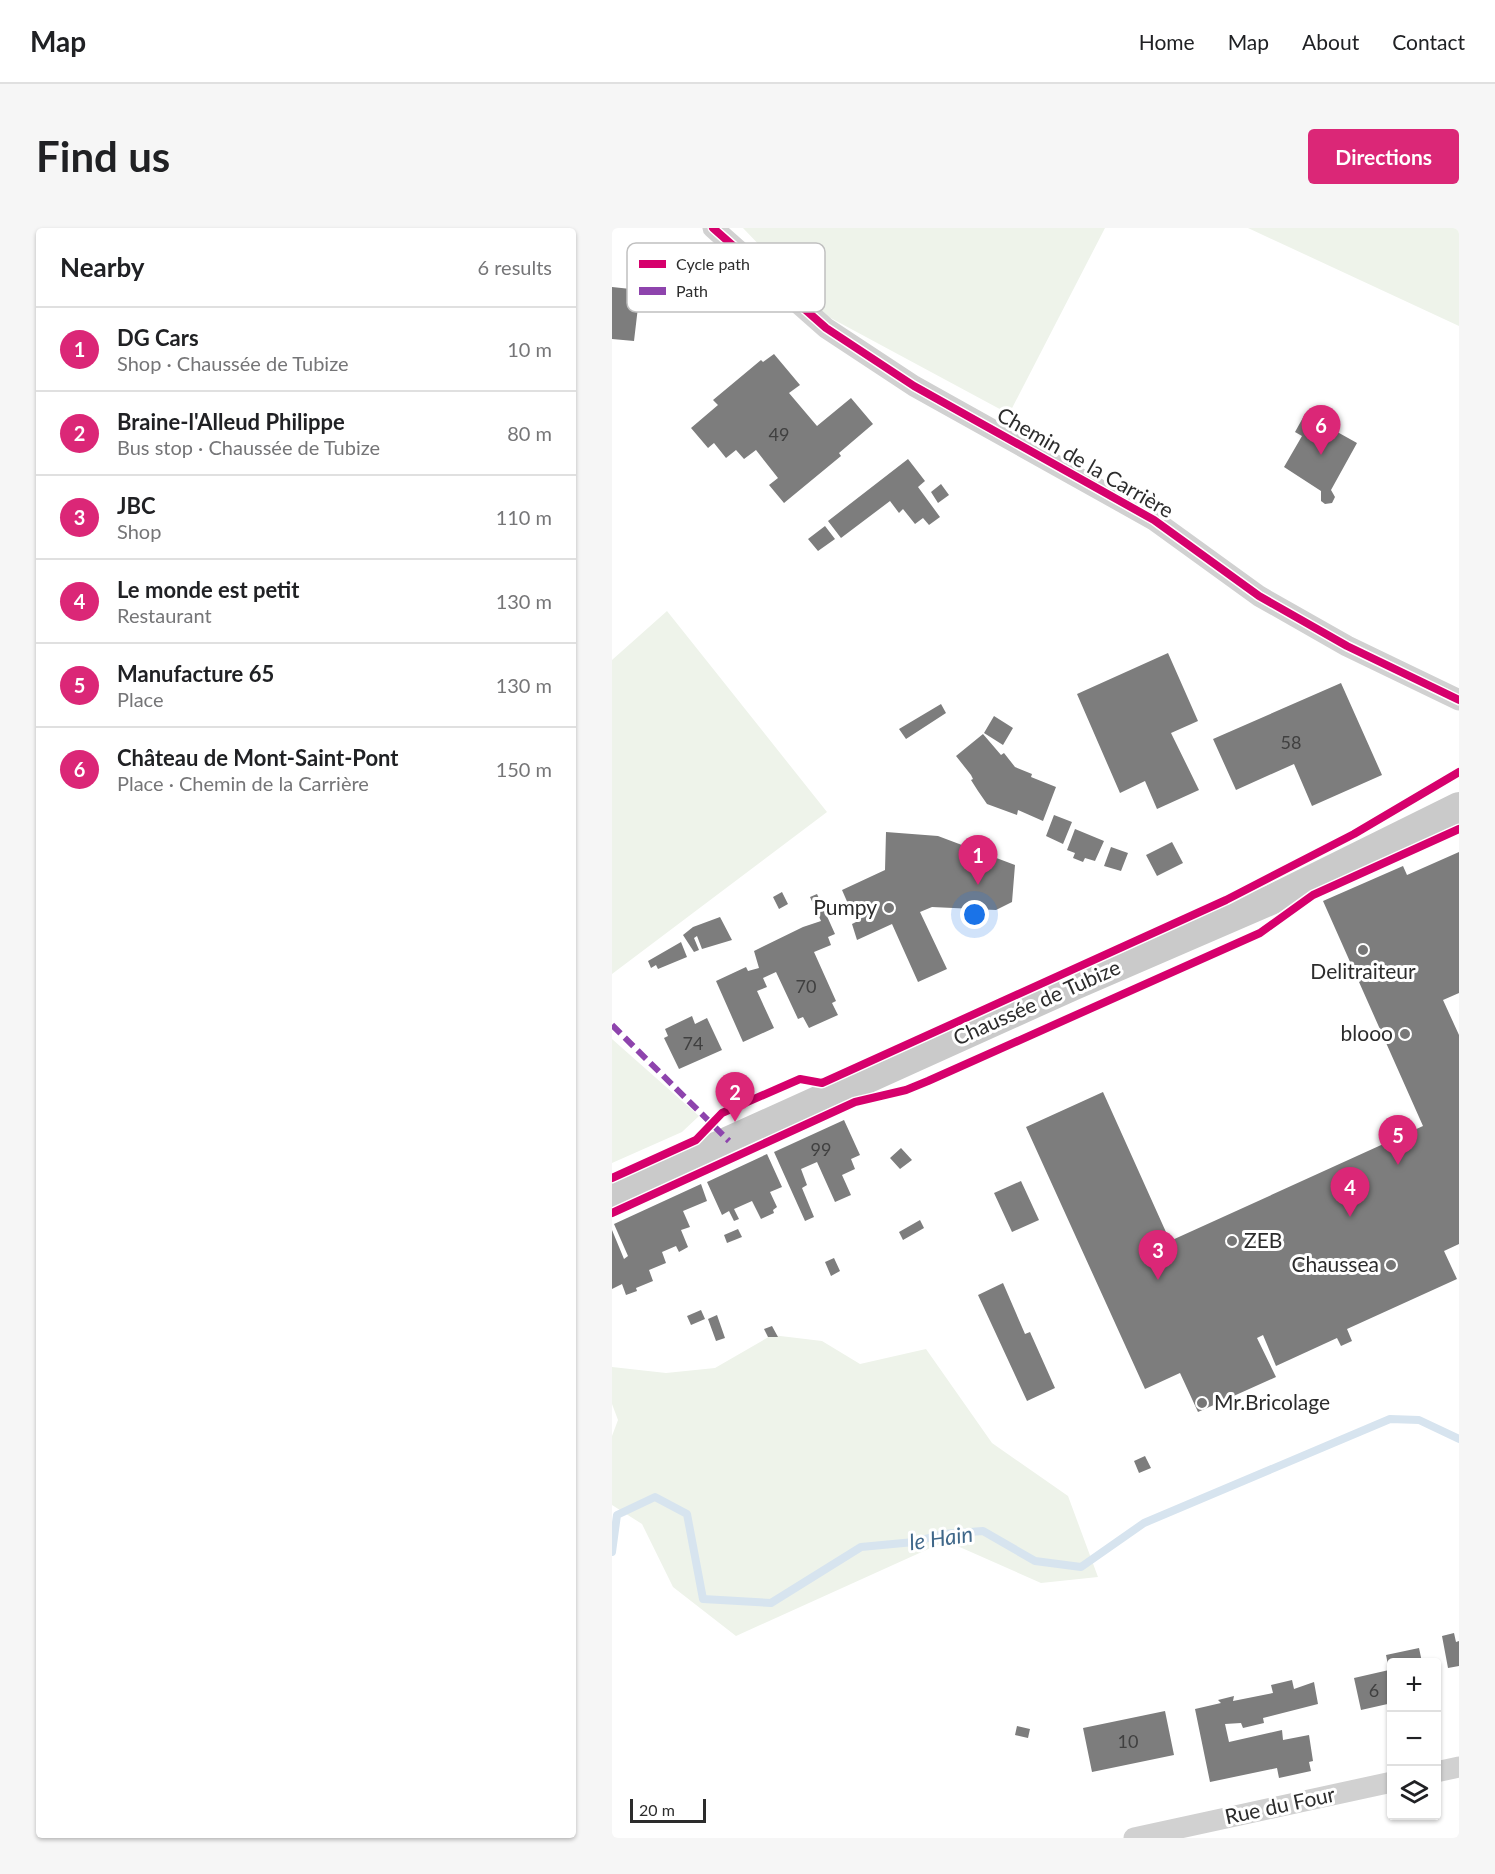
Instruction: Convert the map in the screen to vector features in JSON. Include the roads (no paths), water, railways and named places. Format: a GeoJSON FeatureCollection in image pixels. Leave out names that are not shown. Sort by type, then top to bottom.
{"type":"FeatureCollection","features":[{"type":"Feature","properties":{"kind":"main road","name":"Chaussée de Tubize"},"geometry":{"type":"LineString","coordinates":[[612,1194],[1074,985],[1274,899],[1459,807]]}},
{"type":"Feature","properties":{"kind":"street","name":"Chemin de la Carrière"},"geometry":{"type":"LineString","coordinates":[[713,228],[730,243]]}},
{"type":"Feature","properties":{"kind":"street","name":"Chemin de la Carrière"},"geometry":{"type":"LineString","coordinates":[[808,312],[826,328],[914,386],[1154,520],[1259,596],[1347,646],[1459,700]]}},
{"type":"Feature","properties":{"kind":"street"},"geometry":{"type":"LineString","coordinates":[[1441,1771],[1459,1767]]}},
{"type":"Feature","properties":{"kind":"street","name":"Rue du Four"},"geometry":{"type":"LineString","coordinates":[[1134,1838],[1387,1783]]}},
{"type":"Feature","properties":{"kind":"waterway","name":"le Hain"},"geometry":{"type":"LineString","coordinates":[[612,1552],[617,1515],[655,1497],[687,1514],[703,1599],[771,1603],[861,1547],[914,1542],[943,1534],[983,1531],[1035,1561],[1081,1567],[1144,1523],[1390,1419],[1419,1420],[1459,1439]]}},
{"type":"Feature","properties":{"kind":"place","name":"Château de Mont-Saint-Pont"},"geometry":{"type":"Point","coordinates":[1321,455]}},
{"type":"Feature","properties":{"kind":"place","name":"DG Cars"},"geometry":{"type":"Point","coordinates":[978,885]}},
{"type":"Feature","properties":{"kind":"place","name":"Pumpy"},"geometry":{"type":"Point","coordinates":[889,908]}},
{"type":"Feature","properties":{"kind":"place","name":"Delitraiteur"},"geometry":{"type":"Point","coordinates":[1363,950]}},
{"type":"Feature","properties":{"kind":"place","name":"blooo"},"geometry":{"type":"Point","coordinates":[1405,1034]}},
{"type":"Feature","properties":{"kind":"place","name":"Braine-l'Alleud Philippe"},"geometry":{"type":"Point","coordinates":[735,1122]}},
{"type":"Feature","properties":{"kind":"place","name":"Manufacture 65"},"geometry":{"type":"Point","coordinates":[1398,1165]}},
{"type":"Feature","properties":{"kind":"place","name":"Le monde est petit"},"geometry":{"type":"Point","coordinates":[1350,1217]}},
{"type":"Feature","properties":{"kind":"place","name":"ZEB"},"geometry":{"type":"Point","coordinates":[1232,1241]}},
{"type":"Feature","properties":{"kind":"place","name":"Chaussea"},"geometry":{"type":"Point","coordinates":[1391,1265]}},
{"type":"Feature","properties":{"kind":"place","name":"JBC"},"geometry":{"type":"Point","coordinates":[1158,1280]}},
{"type":"Feature","properties":{"kind":"place","name":"Mr.Bricolage"},"geometry":{"type":"Point","coordinates":[1202,1403]}}]}
